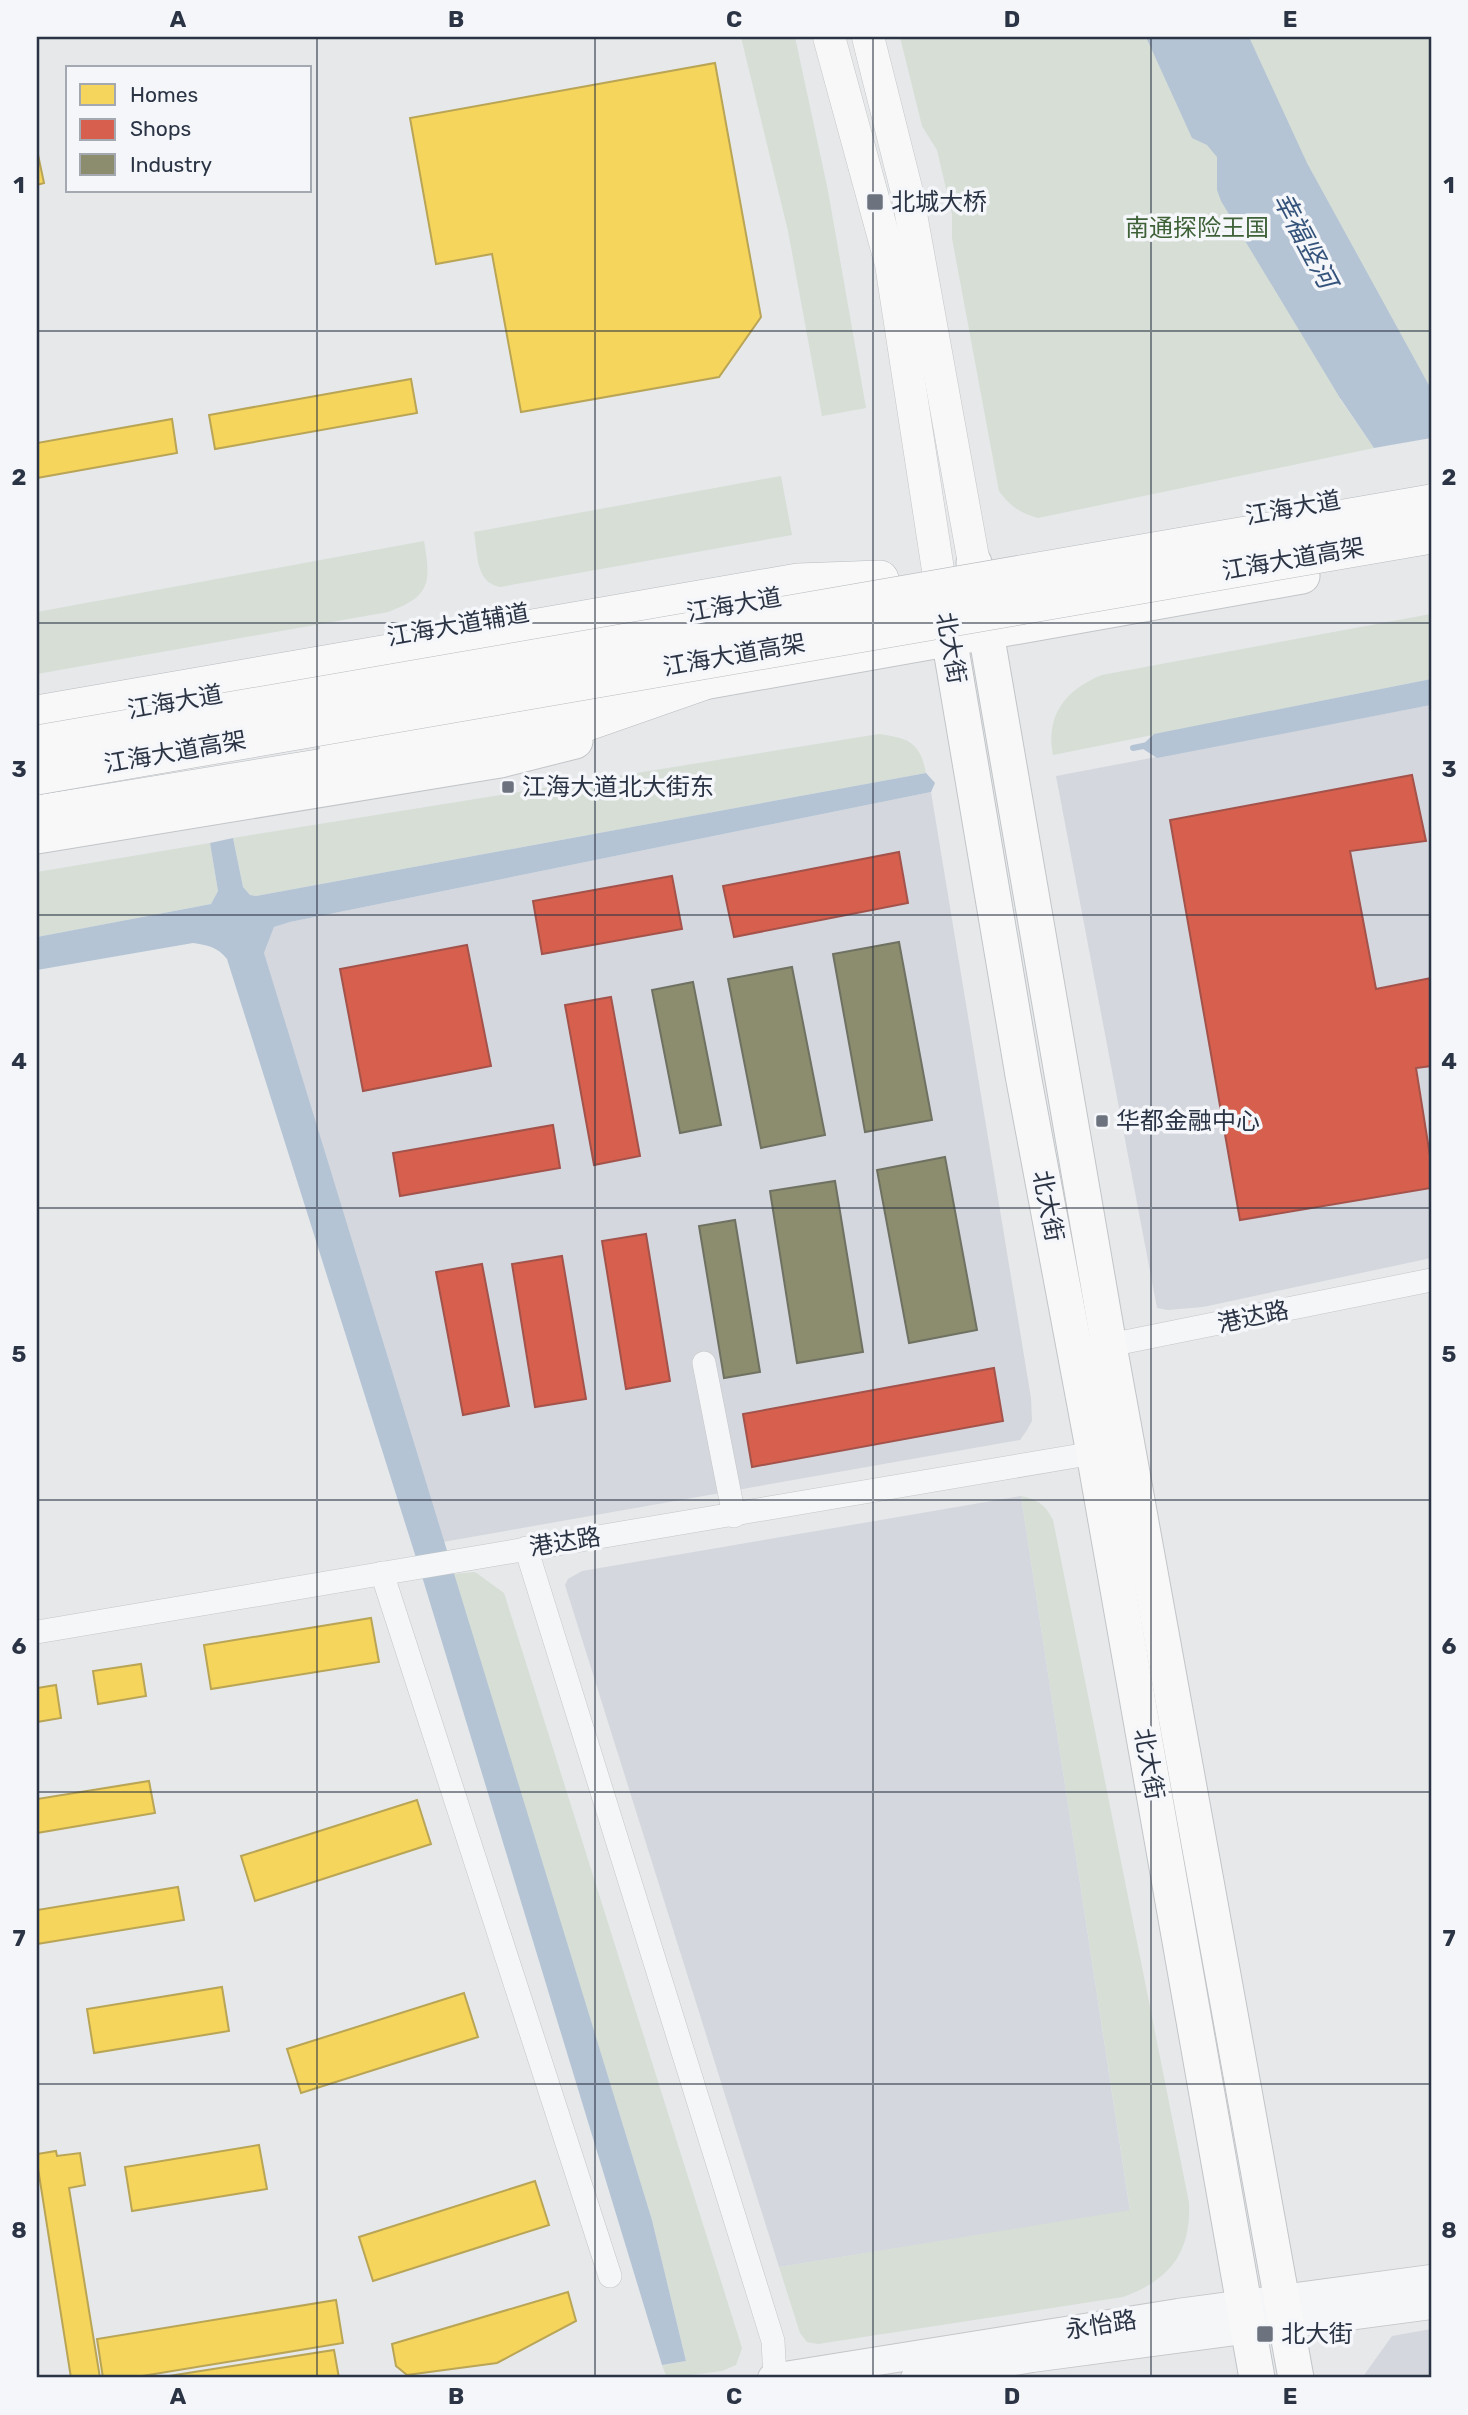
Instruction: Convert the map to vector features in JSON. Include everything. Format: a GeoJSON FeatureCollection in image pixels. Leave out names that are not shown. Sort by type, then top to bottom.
{"type":"FeatureCollection","features":[{"type":"Feature","properties":{"kind":"highway","name":"江海大道高架"},"geometry":{"type":"LineString","coordinates":[[37,744],[1431,503]]}},
{"type":"Feature","properties":{"kind":"highway","name":"江海大道高架"},"geometry":{"type":"LineString","coordinates":[[37,776],[1431,535]]}},
{"type":"Feature","properties":{"kind":"highway"},"geometry":{"type":"LineString","coordinates":[[37,714],[798,582],[880,579]]}},
{"type":"Feature","properties":{"kind":"highway"},"geometry":{"type":"LineString","coordinates":[[37,814],[578,733],[702,682]]}},
{"type":"Feature","properties":{"kind":"main road","name":"北大街"},"geometry":{"type":"LineString","coordinates":[[829,37],[891,264],[948,639],[1257,2378]]}},
{"type":"Feature","properties":{"kind":"main road","name":"北大街"},"geometry":{"type":"LineString","coordinates":[[867,37],[907,192],[1109,1346],[1296,2378]]}},
{"type":"Feature","properties":{"kind":"main road","name":"江海大道"},"geometry":{"type":"LineString","coordinates":[[37,726],[1431,484]]}},
{"type":"Feature","properties":{"kind":"main road"},"geometry":{"type":"LineString","coordinates":[[37,798],[986,633],[1431,552]]}},
{"type":"Feature","properties":{"kind":"main road","name":"江海大道辅道"},"geometry":{"type":"LineString","coordinates":[[37,698],[795,567],[880,579]]}},
{"type":"Feature","properties":{"kind":"main road"},"geometry":{"type":"LineString","coordinates":[[37,836],[500,760],[578,733]]}},
{"type":"Feature","properties":{"kind":"street","name":"港达路"},"geometry":{"type":"LineString","coordinates":[[1075,1352],[1431,1280]]}},
{"type":"Feature","properties":{"kind":"street"},"geometry":{"type":"LineString","coordinates":[[704,1363],[734,1516]]}},
{"type":"Feature","properties":{"kind":"street","name":"港达路"},"geometry":{"type":"LineString","coordinates":[[37,1632],[526,1548],[734,1516],[1094,1452]]}},
{"type":"Feature","properties":{"kind":"street"},"geometry":{"type":"LineString","coordinates":[[526,1548],[773,2341],[774,2378]]}},
{"type":"Feature","properties":{"kind":"street"},"geometry":{"type":"LineString","coordinates":[[382,1573],[610,2276]]}},
{"type":"Feature","properties":{"kind":"street","name":"永怡路"},"geometry":{"type":"LineString","coordinates":[[774,2378],[1165,2315],[1431,2279]]}},
{"type":"Feature","properties":{"kind":"street","name":"永怡路"},"geometry":{"type":"LineString","coordinates":[[915,2378],[1032,2358],[1431,2305]]}},
{"type":"Feature","properties":{"kind":"shaded area"},"geometry":{"type":"Polygon","coordinates":[[[1431,705],[1431,1258],[1203,1307],[1168,1310],[1157,1308],[1056,776],[1431,705]]]}},
{"type":"Feature","properties":{"kind":"shaded area"},"geometry":{"type":"Polygon","coordinates":[[[931,792],[1031,1398],[1032,1421],[1027,1430],[1020,1440],[443,1542],[267,972],[264,953],[274,927],[931,792]]]}},
{"type":"Feature","properties":{"kind":"shaded area"},"geometry":{"type":"Polygon","coordinates":[[[1021,1496],[1130,2211],[779,2267],[565,1585],[568,1579],[582,1571],[1021,1496]]]}},
{"type":"Feature","properties":{"kind":"shaded area"},"geometry":{"type":"Polygon","coordinates":[[[1431,2329],[1431,2378],[1362,2378],[1392,2336],[1431,2329]]]}},
{"type":"Feature","properties":{"kind":"green space"},"geometry":{"type":"Polygon","coordinates":[[[741,37],[795,37],[828,191],[866,408],[822,416],[788,231],[741,37]]]}},
{"type":"Feature","properties":{"kind":"green space","name":"南通探险王国"},"geometry":{"type":"Polygon","coordinates":[[[900,37],[1431,37],[1431,389],[1425,380],[1340,399],[1374,448],[1038,518],[1016,508],[999,491],[952,238],[952,214],[937,150],[922,126],[900,37]]]}},
{"type":"Feature","properties":{"kind":"green space"},"geometry":{"type":"Polygon","coordinates":[[[781,476],[792,535],[500,587],[486,579],[479,566],[474,532],[781,476]]]}},
{"type":"Feature","properties":{"kind":"green space"},"geometry":{"type":"Polygon","coordinates":[[[424,541],[427,568],[425,586],[413,600],[388,612],[37,674],[37,612],[424,541]]]}},
{"type":"Feature","properties":{"kind":"green space"},"geometry":{"type":"Polygon","coordinates":[[[1431,614],[1431,679],[1053,755],[1052,727],[1061,705],[1078,688],[1102,675],[1431,614]]]}},
{"type":"Feature","properties":{"kind":"green space"},"geometry":{"type":"Polygon","coordinates":[[[879,734],[898,737],[911,743],[920,754],[926,773],[256,896],[250,895],[243,887],[233,838],[879,734]]]}},
{"type":"Feature","properties":{"kind":"green space"},"geometry":{"type":"Polygon","coordinates":[[[210,843],[218,891],[211,904],[37,937],[37,872],[210,843]]]}},
{"type":"Feature","properties":{"kind":"green space"},"geometry":{"type":"Polygon","coordinates":[[[1021,1496],[1040,1504],[1053,1520],[1189,2203],[1186,2236],[1181,2250],[1165,2273],[1123,2297],[818,2344],[807,2342],[800,2333],[779,2267],[1130,2210],[1021,1496]]]}},
{"type":"Feature","properties":{"kind":"green space"},"geometry":{"type":"Polygon","coordinates":[[[475,1572],[504,1593],[742,2348],[736,2365],[722,2371],[667,2378],[662,2365],[686,2361],[652,2220],[453,1574],[475,1572]]]}},
{"type":"Feature","properties":{"kind":"water","name":"幸福竖河"},"geometry":{"type":"Polygon","coordinates":[[[1146,37],[1249,37],[1307,163],[1431,389],[1431,438],[1374,448],[1340,398],[1221,201],[1217,190],[1217,157],[1207,145],[1192,138],[1146,37]]]}},
{"type":"Feature","properties":{"kind":"water"},"geometry":{"type":"Polygon","coordinates":[[[1431,679],[1431,705],[1157,758],[1140,747],[1154,734],[1431,679]]]}},
{"type":"Feature","properties":{"kind":"water"},"geometry":{"type":"Polygon","coordinates":[[[926,773],[935,783],[931,792],[290,922],[274,927],[264,953],[652,2220],[686,2361],[662,2365],[424,1583],[227,959],[212,947],[193,943],[37,970],[37,937],[211,904],[218,891],[210,843],[233,838],[243,887],[250,895],[256,896],[926,773]]]}},
{"type":"Feature","properties":{"kind":"building: Homes"},"geometry":{"type":"Polygon","coordinates":[[[715,63],[761,317],[719,377],[521,412],[492,254],[436,264],[410,118],[715,63]]]}},
{"type":"Feature","properties":{"kind":"building: Homes"},"geometry":{"type":"Polygon","coordinates":[[[37,150],[44,183],[37,185],[37,150]]]}},
{"type":"Feature","properties":{"kind":"building: Homes"},"geometry":{"type":"Polygon","coordinates":[[[411,379],[417,413],[215,449],[209,415],[411,379]]]}},
{"type":"Feature","properties":{"kind":"building: Homes"},"geometry":{"type":"Polygon","coordinates":[[[172,419],[177,453],[37,478],[37,443],[172,419]]]}},
{"type":"Feature","properties":{"kind":"building: Homes"},"geometry":{"type":"Polygon","coordinates":[[[371,1618],[379,1662],[211,1689],[204,1645],[371,1618]]]}},
{"type":"Feature","properties":{"kind":"building: Homes"},"geometry":{"type":"Polygon","coordinates":[[[141,1664],[146,1696],[98,1704],[93,1671],[141,1664]]]}},
{"type":"Feature","properties":{"kind":"building: Homes"},"geometry":{"type":"Polygon","coordinates":[[[56,1685],[61,1718],[37,1722],[37,1688],[56,1685]]]}},
{"type":"Feature","properties":{"kind":"building: Homes"},"geometry":{"type":"Polygon","coordinates":[[[149,1781],[155,1813],[37,1833],[37,1799],[149,1781]]]}},
{"type":"Feature","properties":{"kind":"building: Homes"},"geometry":{"type":"Polygon","coordinates":[[[417,1800],[431,1844],[255,1901],[241,1856],[417,1800]]]}},
{"type":"Feature","properties":{"kind":"building: Homes"},"geometry":{"type":"Polygon","coordinates":[[[178,1887],[184,1920],[37,1944],[37,1910],[178,1887]]]}},
{"type":"Feature","properties":{"kind":"building: Homes"},"geometry":{"type":"Polygon","coordinates":[[[222,1987],[229,2031],[94,2053],[87,2009],[222,1987]]]}},
{"type":"Feature","properties":{"kind":"building: Homes"},"geometry":{"type":"Polygon","coordinates":[[[464,1993],[478,2037],[301,2093],[287,2049],[464,1993]]]}},
{"type":"Feature","properties":{"kind":"building: Homes"},"geometry":{"type":"Polygon","coordinates":[[[259,2145],[267,2189],[132,2211],[125,2167],[259,2145]]]}},
{"type":"Feature","properties":{"kind":"building: Homes"},"geometry":{"type":"Polygon","coordinates":[[[56,2151],[57,2156],[80,2153],[85,2185],[69,2188],[100,2378],[71,2378],[37,2162],[37,2154],[56,2151]]]}},
{"type":"Feature","properties":{"kind":"building: Homes"},"geometry":{"type":"Polygon","coordinates":[[[535,2181],[549,2225],[373,2281],[359,2237],[535,2181]]]}},
{"type":"Feature","properties":{"kind":"building: Homes"},"geometry":{"type":"Polygon","coordinates":[[[568,2292],[576,2321],[497,2363],[407,2375],[396,2366],[392,2344],[568,2292]]]}},
{"type":"Feature","properties":{"kind":"building: Homes"},"geometry":{"type":"Polygon","coordinates":[[[336,2300],[343,2343],[130,2378],[103,2378],[97,2339],[336,2300]]]}},
{"type":"Feature","properties":{"kind":"building: Homes"},"geometry":{"type":"Polygon","coordinates":[[[334,2350],[339,2378],[156,2378],[334,2350]]]}},
{"type":"Feature","properties":{"kind":"building: Shops"},"geometry":{"type":"Polygon","coordinates":[[[1412,775],[1426,841],[1350,851],[1376,989],[1431,978],[1431,1066],[1416,1068],[1431,1162],[1431,1188],[1240,1220],[1170,820],[1412,775]]]}},
{"type":"Feature","properties":{"kind":"building: Shops"},"geometry":{"type":"Polygon","coordinates":[[[899,852],[908,903],[734,937],[723,886],[899,852]]]}},
{"type":"Feature","properties":{"kind":"building: Shops"},"geometry":{"type":"Polygon","coordinates":[[[672,876],[682,929],[542,954],[533,901],[672,876]]]}},
{"type":"Feature","properties":{"kind":"building: Shops"},"geometry":{"type":"Polygon","coordinates":[[[467,945],[491,1066],[363,1091],[340,969],[467,945]]]}},
{"type":"Feature","properties":{"kind":"building: Shops"},"geometry":{"type":"Polygon","coordinates":[[[611,997],[640,1156],[594,1165],[565,1005],[611,997]]]}},
{"type":"Feature","properties":{"kind":"building: Shops"},"geometry":{"type":"Polygon","coordinates":[[[553,1125],[560,1168],[400,1196],[393,1153],[553,1125]]]}},
{"type":"Feature","properties":{"kind":"building: Shops"},"geometry":{"type":"Polygon","coordinates":[[[646,1234],[670,1381],[626,1389],[602,1241],[646,1234]]]}},
{"type":"Feature","properties":{"kind":"building: Shops"},"geometry":{"type":"Polygon","coordinates":[[[562,1256],[586,1399],[535,1407],[512,1264],[562,1256]]]}},
{"type":"Feature","properties":{"kind":"building: Shops"},"geometry":{"type":"Polygon","coordinates":[[[482,1264],[509,1406],[463,1415],[436,1272],[482,1264]]]}},
{"type":"Feature","properties":{"kind":"building: Shops"},"geometry":{"type":"Polygon","coordinates":[[[994,1368],[1003,1421],[752,1467],[743,1414],[994,1368]]]}},
{"type":"Feature","properties":{"kind":"building: Industry"},"geometry":{"type":"Polygon","coordinates":[[[899,942],[932,1120],[865,1132],[833,954],[899,942]]]}},
{"type":"Feature","properties":{"kind":"building: Industry"},"geometry":{"type":"Polygon","coordinates":[[[792,967],[825,1135],[761,1148],[728,979],[792,967]]]}},
{"type":"Feature","properties":{"kind":"building: Industry"},"geometry":{"type":"Polygon","coordinates":[[[693,982],[721,1125],[680,1133],[652,990],[693,982]]]}},
{"type":"Feature","properties":{"kind":"building: Industry"},"geometry":{"type":"Polygon","coordinates":[[[945,1157],[977,1330],[909,1343],[877,1170],[945,1157]]]}},
{"type":"Feature","properties":{"kind":"building: Industry"},"geometry":{"type":"Polygon","coordinates":[[[835,1181],[863,1352],[797,1363],[770,1191],[835,1181]]]}},
{"type":"Feature","properties":{"kind":"building: Industry"},"geometry":{"type":"Polygon","coordinates":[[[735,1220],[760,1372],[724,1378],[699,1226],[735,1220]]]}},
{"type":"Feature","properties":{"kind":"waterway"},"geometry":{"type":"LineString","coordinates":[[1133,748],[1148,745]]}},
{"type":"Feature","properties":{"kind":"place","name":"北城大桥"},"geometry":{"type":"Point","coordinates":[875,202]}},
{"type":"Feature","properties":{"kind":"place","name":"江海大道北大街东"},"geometry":{"type":"Point","coordinates":[508,787]}},
{"type":"Feature","properties":{"kind":"place","name":"华都金融中心"},"geometry":{"type":"Point","coordinates":[1102,1121]}},
{"type":"Feature","properties":{"kind":"place","name":"北大街"},"geometry":{"type":"Point","coordinates":[1265,2334]}}]}
